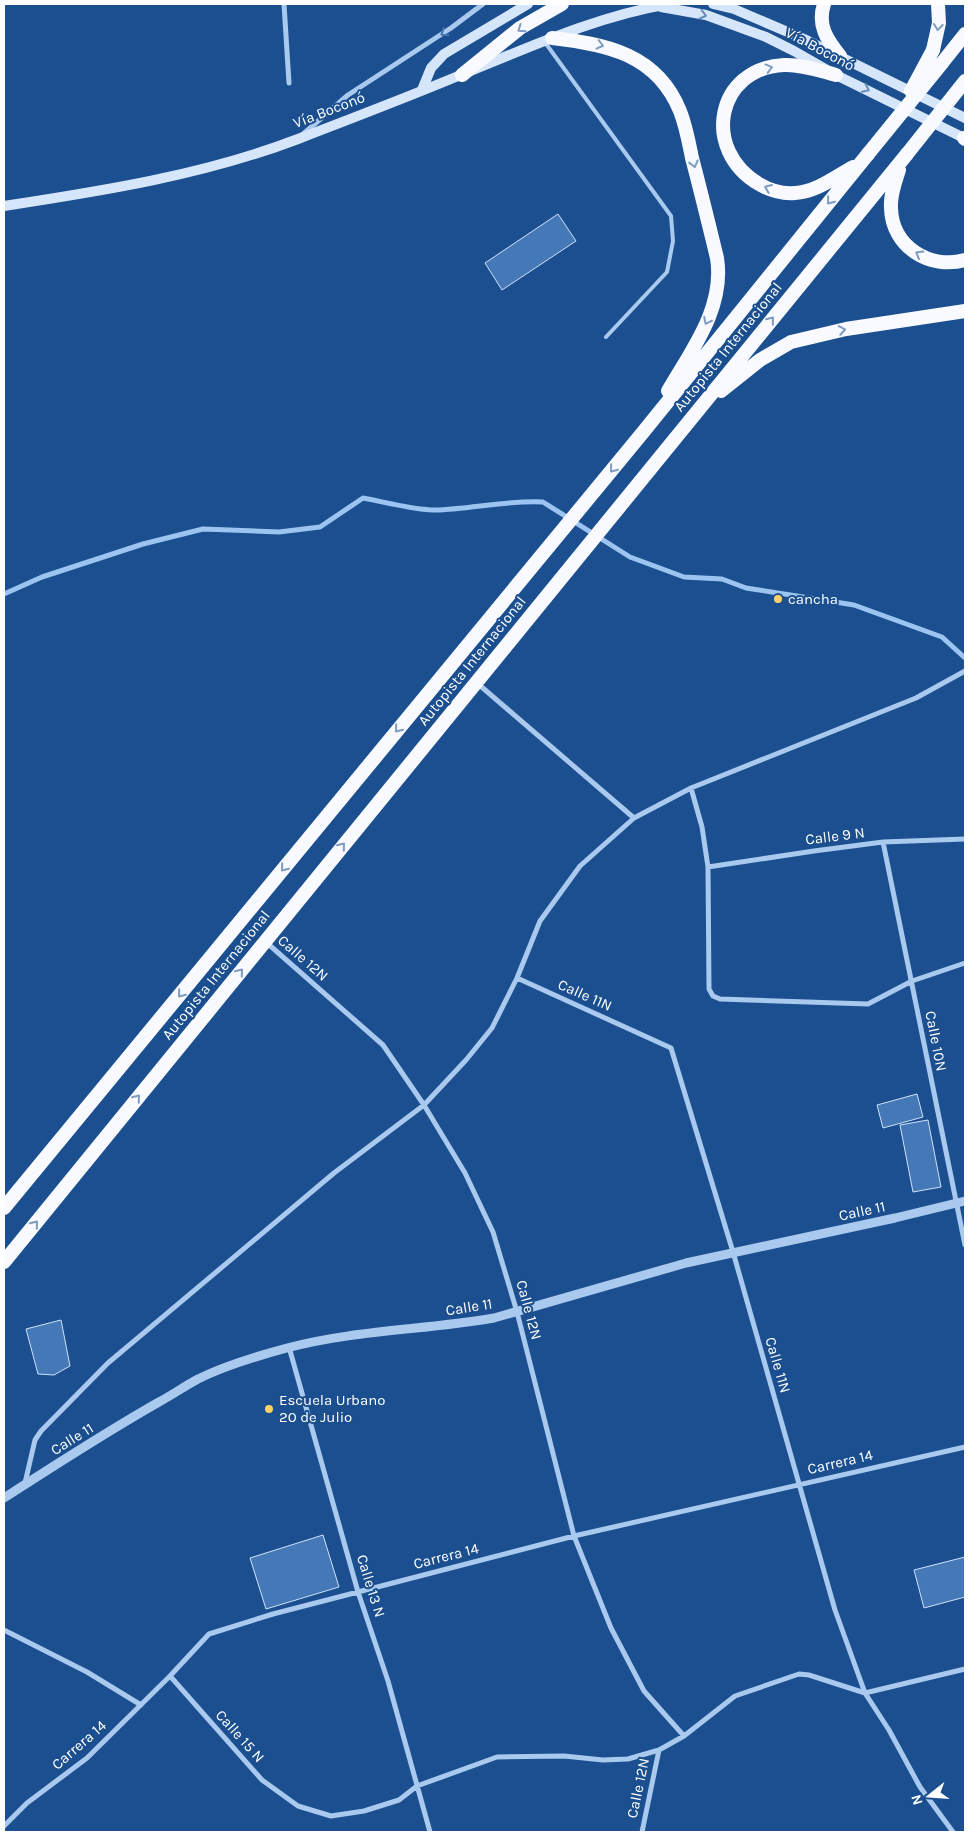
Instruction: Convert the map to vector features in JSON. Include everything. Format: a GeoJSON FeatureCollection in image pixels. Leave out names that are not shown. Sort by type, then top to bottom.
{"type":"FeatureCollection","features":[{"type":"Feature","properties":{"kind":"highway"},"geometry":{"type":"LineString","coordinates":[[462,75],[520,28],[562,4]]}},
{"type":"Feature","properties":{"kind":"highway"},"geometry":{"type":"LineString","coordinates":[[824,4],[822,16],[823,30],[840,56]]}},
{"type":"Feature","properties":{"kind":"highway"},"geometry":{"type":"LineString","coordinates":[[898,118],[933,50],[939,23],[938,4]]}},
{"type":"Feature","properties":{"kind":"highway","name":"Autopista Internacional"},"geometry":{"type":"LineString","coordinates":[[4,1208],[644,431],[965,34]]}},
{"type":"Feature","properties":{"kind":"highway"},"geometry":{"type":"LineString","coordinates":[[547,39],[598,44],[621,52],[650,69],[670,91],[682,118],[717,258],[718,286],[711,313],[644,431]]}},
{"type":"Feature","properties":{"kind":"highway"},"geometry":{"type":"LineString","coordinates":[[836,75],[805,67],[784,65],[765,68],[751,75],[739,84],[729,98],[723,118],[724,142],[727,151],[735,165],[746,176],[767,188],[786,193],[798,193],[818,187],[864,158]]}},
{"type":"Feature","properties":{"kind":"highway","name":"Autopista Internacional"},"geometry":{"type":"LineString","coordinates":[[4,1262],[965,81]]}},
{"type":"Feature","properties":{"kind":"highway"},"geometry":{"type":"LineString","coordinates":[[904,158],[892,194],[891,207],[894,226],[901,239],[914,252],[932,260],[950,262],[965,260]]}},
{"type":"Feature","properties":{"kind":"highway"},"geometry":{"type":"LineString","coordinates":[[695,412],[760,360],[791,342],[846,329],[965,311]]}},
{"type":"Feature","properties":{"kind":"main road"},"geometry":{"type":"LineString","coordinates":[[422,90],[431,68],[444,54],[528,4]]}},
{"type":"Feature","properties":{"kind":"main road","name":"Vía Boconó"},"geometry":{"type":"LineString","coordinates":[[4,206],[84,194],[207,167],[296,140],[462,75],[547,39],[619,15],[669,4]]}},
{"type":"Feature","properties":{"kind":"main road","name":"Vía Boconó"},"geometry":{"type":"LineString","coordinates":[[713,4],[746,14],[840,56],[965,118]]}},
{"type":"Feature","properties":{"kind":"main road","name":"Vía Boconó"},"geometry":{"type":"LineString","coordinates":[[655,6],[706,15],[748,29],[965,139]]}},
{"type":"Feature","properties":{"kind":"street"},"geometry":{"type":"LineString","coordinates":[[284,4],[289,83]]}},
{"type":"Feature","properties":{"kind":"street"},"geometry":{"type":"LineString","coordinates":[[296,140],[348,95],[451,28],[483,4]]}},
{"type":"Feature","properties":{"kind":"street"},"geometry":{"type":"LineString","coordinates":[[25,1484],[35,1440],[41,1431],[108,1363],[334,1173],[424,1105],[466,1060],[492,1028],[540,921],[551,905],[580,866],[634,818],[691,788],[916,698],[965,671]]}},
{"type":"Feature","properties":{"kind":"street"},"geometry":{"type":"LineString","coordinates":[[476,682],[634,818]]}},
{"type":"Feature","properties":{"kind":"street"},"geometry":{"type":"LineString","coordinates":[[691,788],[702,827],[708,867],[709,989],[713,996],[720,998],[868,1004],[912,981],[965,963]]}},
{"type":"Feature","properties":{"kind":"street","name":"Calle 9 N"},"geometry":{"type":"LineString","coordinates":[[708,867],[814,850],[883,842],[965,839]]}},
{"type":"Feature","properties":{"kind":"street","name":"Calle 10N"},"geometry":{"type":"LineString","coordinates":[[883,842],[961,1202],[965,1245]]}},
{"type":"Feature","properties":{"kind":"street","name":"Calle 12N"},"geometry":{"type":"LineString","coordinates":[[265,941],[383,1045],[424,1105],[466,1173],[493,1232],[517,1312],[574,1536],[611,1628],[644,1691],[684,1736]]}},
{"type":"Feature","properties":{"kind":"street","name":"Calle 11N"},"geometry":{"type":"LineString","coordinates":[[516,978],[662,1042],[671,1048],[733,1252],[834,1610],[864,1693],[889,1730],[920,1787],[952,1832]]}},
{"type":"Feature","properties":{"kind":"street","name":"Calle 11"},"geometry":{"type":"LineString","coordinates":[[4,1498],[198,1379],[234,1364],[289,1347],[371,1333],[462,1324],[517,1312],[653,1271],[961,1202]]}},
{"type":"Feature","properties":{"kind":"street","name":"Calle 13 N"},"geometry":{"type":"LineString","coordinates":[[289,1347],[358,1592],[388,1681],[430,1832]]}},
{"type":"Feature","properties":{"kind":"street","name":"Carrera 14"},"geometry":{"type":"LineString","coordinates":[[4,1826],[27,1802],[87,1758],[170,1676],[209,1634],[273,1614],[574,1536],[965,1447]]}},
{"type":"Feature","properties":{"kind":"street"},"geometry":{"type":"LineString","coordinates":[[4,1630],[87,1672],[141,1705]]}},
{"type":"Feature","properties":{"kind":"street"},"geometry":{"type":"LineString","coordinates":[[864,1693],[965,1668]]}},
{"type":"Feature","properties":{"kind":"street","name":"Calle 15 N"},"geometry":{"type":"LineString","coordinates":[[170,1676],[262,1780],[298,1806],[331,1816],[364,1811],[400,1800],[417,1786],[498,1757],[564,1756],[603,1760],[628,1760],[659,1750],[684,1736],[734,1696],[799,1674],[810,1675],[864,1693]]}},
{"type":"Feature","properties":{"kind":"street","name":"Calle 12N"},"geometry":{"type":"LineString","coordinates":[[642,1832],[659,1750]]}},
{"type":"Feature","properties":{"kind":"lane"},"geometry":{"type":"LineString","coordinates":[[547,39],[671,216],[673,241],[667,272],[606,337]]}},
{"type":"Feature","properties":{"kind":"building"},"geometry":{"type":"Polygon","coordinates":[[[558,214],[576,241],[502,290],[485,263],[558,214]]]}},
{"type":"Feature","properties":{"kind":"building"},"geometry":{"type":"Polygon","coordinates":[[[917,1094],[923,1117],[883,1128],[877,1105],[917,1094]]]}},
{"type":"Feature","properties":{"kind":"building"},"geometry":{"type":"Polygon","coordinates":[[[928,1120],[941,1187],[913,1192],[900,1125],[928,1120]]]}},
{"type":"Feature","properties":{"kind":"building"},"geometry":{"type":"Polygon","coordinates":[[[61,1320],[70,1366],[54,1375],[38,1374],[26,1329],[61,1320]]]}},
{"type":"Feature","properties":{"kind":"building"},"geometry":{"type":"Polygon","coordinates":[[[323,1535],[339,1587],[266,1609],[250,1558],[323,1535]]]}},
{"type":"Feature","properties":{"kind":"building"},"geometry":{"type":"Polygon","coordinates":[[[965,1557],[965,1597],[924,1608],[914,1570],[965,1557]]]}},
{"type":"Feature","properties":{"kind":"waterway"},"geometry":{"type":"LineString","coordinates":[[4,594],[42,577],[143,544],[203,529],[279,532],[320,527],[363,498],[427,510],[516,502],[543,502],[630,557],[684,577],[722,579],[746,588],[854,605],[942,637],[965,658]]}},
{"type":"Feature","properties":{"kind":"place","name":"cancha"},"geometry":{"type":"Point","coordinates":[778,599]}},
{"type":"Feature","properties":{"kind":"place","name":"Escuela Urbano 20 de Julio"},"geometry":{"type":"Point","coordinates":[269,1409]}}]}
